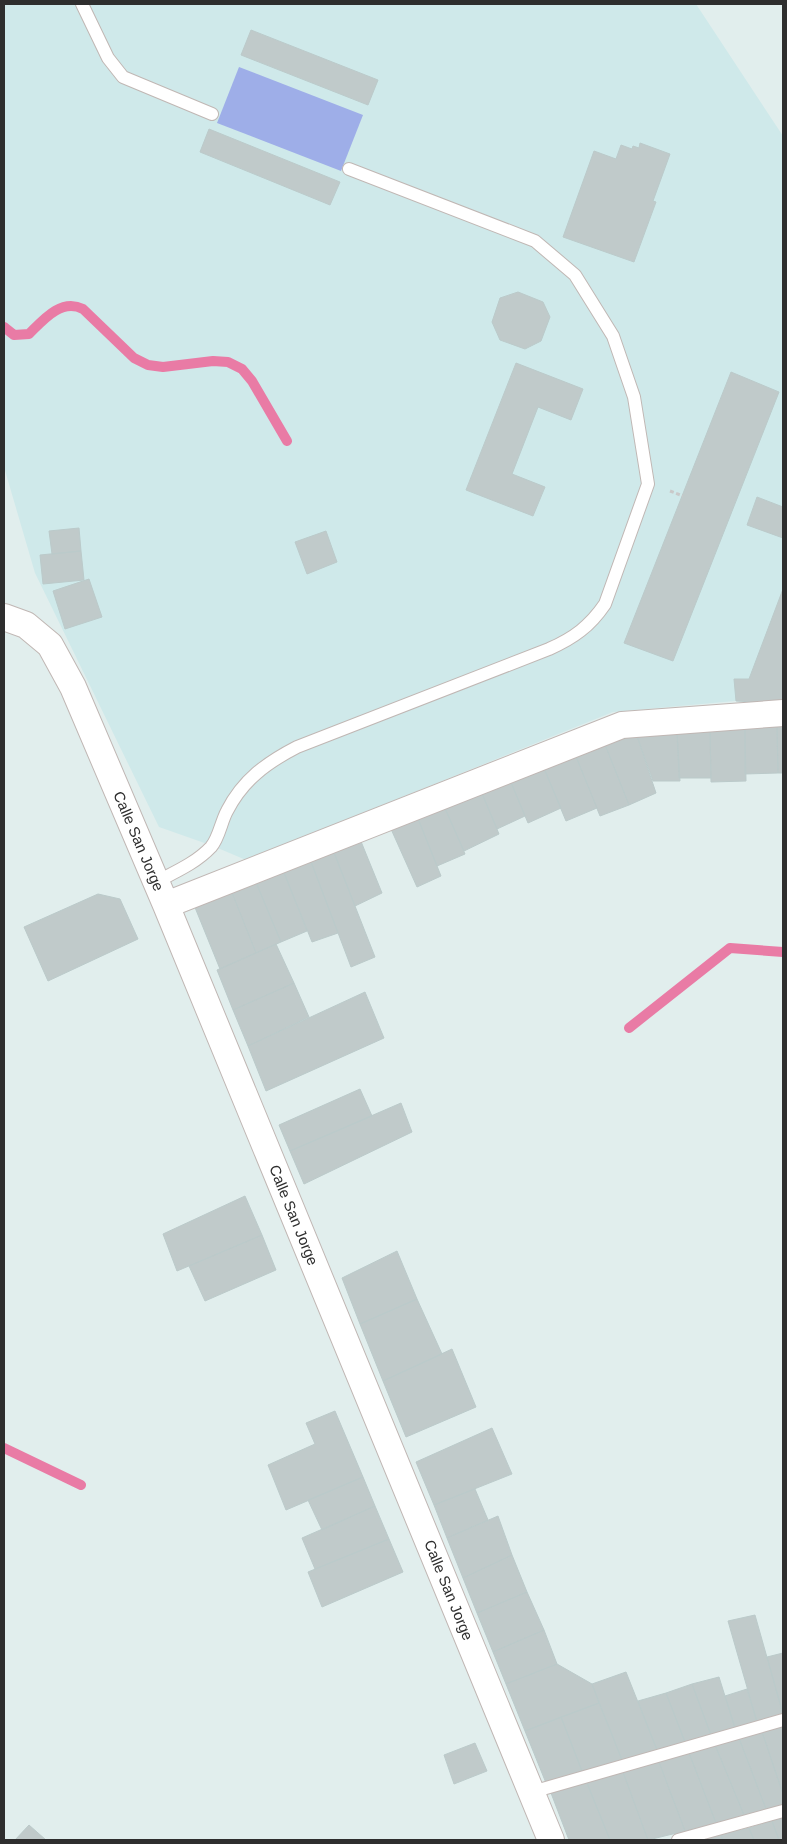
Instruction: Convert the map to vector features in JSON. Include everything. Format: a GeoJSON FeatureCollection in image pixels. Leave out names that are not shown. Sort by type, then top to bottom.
{"type":"FeatureCollection","features":[{"type":"Feature","properties":{"kind":"street","name":"Calle San Jorge"},"geometry":{"type":"LineString","coordinates":[[4,617],[26,625],[50,645],[73,686],[161,893],[551,1840]]}},
{"type":"Feature","properties":{"kind":"street"},"geometry":{"type":"LineString","coordinates":[[161,893],[622,725],[783,714]]}},
{"type":"Feature","properties":{"kind":"lane"},"geometry":{"type":"LineString","coordinates":[[82,4],[108,58],[123,77],[212,114]]}},
{"type":"Feature","properties":{"kind":"lane"},"geometry":{"type":"LineString","coordinates":[[161,893],[189,865],[213,846],[226,812],[238,792],[254,775],[274,759],[297,748],[558,645],[581,632],[595,619],[605,604],[648,484],[634,397],[613,336],[575,275],[535,241],[349,169]]}},
{"type":"Feature","properties":{"kind":"lane"},"geometry":{"type":"LineString","coordinates":[[532,1792],[783,1720]]}},
{"type":"Feature","properties":{"kind":"lane"},"geometry":{"type":"LineString","coordinates":[[678,1840],[783,1811]]}},
{"type":"Feature","properties":{"kind":"shaded area"},"geometry":{"type":"Polygon","coordinates":[[[4,4],[696,4],[783,136],[783,701],[772,703],[735,701],[613,712],[246,860],[159,827],[35,573],[4,467],[4,4]]]}},
{"type":"Feature","properties":{"kind":"shaded area"},"geometry":{"type":"Polygon","coordinates":[[[239,67],[363,115],[341,171],[217,123],[239,67]]]}},
{"type":"Feature","properties":{"kind":"building"},"geometry":{"type":"Polygon","coordinates":[[[251,30],[378,80],[368,105],[241,55],[251,30]]]}},
{"type":"Feature","properties":{"kind":"building"},"geometry":{"type":"Polygon","coordinates":[[[209,129],[340,182],[330,205],[200,152],[209,129]]]}},
{"type":"Feature","properties":{"kind":"building"},"geometry":{"type":"Polygon","coordinates":[[[640,143],[670,154],[653,201],[656,202],[634,262],[563,237],[594,151],[616,159],[621,145],[632,149],[633,146],[639,148],[640,143]]]}},
{"type":"Feature","properties":{"kind":"building"},"geometry":{"type":"Polygon","coordinates":[[[518,292],[543,302],[550,317],[541,341],[525,349],[500,340],[492,322],[500,298],[518,292]]]}},
{"type":"Feature","properties":{"kind":"building"},"geometry":{"type":"Polygon","coordinates":[[[516,363],[583,389],[571,420],[538,407],[512,474],[545,487],[533,516],[466,490],[516,363]]]}},
{"type":"Feature","properties":{"kind":"building"},"geometry":{"type":"Polygon","coordinates":[[[731,372],[779,392],[673,661],[624,643],[731,372]]]}},
{"type":"Feature","properties":{"kind":"building"},"geometry":{"type":"Polygon","coordinates":[[[757,497],[783,507],[783,538],[747,525],[757,497]]]}},
{"type":"Feature","properties":{"kind":"building"},"geometry":{"type":"Polygon","coordinates":[[[79,528],[81,551],[52,554],[49,531],[79,528]]]}},
{"type":"Feature","properties":{"kind":"building"},"geometry":{"type":"Polygon","coordinates":[[[326,531],[337,562],[307,574],[295,542],[326,531]]]}},
{"type":"Feature","properties":{"kind":"building"},"geometry":{"type":"Polygon","coordinates":[[[81,551],[84,580],[43,584],[40,555],[81,551]]]}},
{"type":"Feature","properties":{"kind":"building"},"geometry":{"type":"Polygon","coordinates":[[[89,579],[102,617],[65,629],[53,591],[89,579]]]}},
{"type":"Feature","properties":{"kind":"building"},"geometry":{"type":"Polygon","coordinates":[[[783,589],[783,701],[772,703],[736,701],[734,679],[749,679],[783,589]]]}},
{"type":"Feature","properties":{"kind":"building"},"geometry":{"type":"Polygon","coordinates":[[[783,724],[783,773],[778,773],[777,725],[783,724]]]}},
{"type":"Feature","properties":{"kind":"building"},"geometry":{"type":"Polygon","coordinates":[[[777,725],[778,773],[745,774],[745,727],[777,725]]]}},
{"type":"Feature","properties":{"kind":"building"},"geometry":{"type":"Polygon","coordinates":[[[745,727],[746,781],[711,782],[710,728],[745,727]]]}},
{"type":"Feature","properties":{"kind":"building"},"geometry":{"type":"Polygon","coordinates":[[[710,728],[711,778],[679,778],[677,731],[710,728]]]}},
{"type":"Feature","properties":{"kind":"building"},"geometry":{"type":"Polygon","coordinates":[[[677,731],[680,781],[653,781],[636,733],[677,731]]]}},
{"type":"Feature","properties":{"kind":"building"},"geometry":{"type":"Polygon","coordinates":[[[636,733],[656,793],[629,805],[604,742],[636,733]]]}},
{"type":"Feature","properties":{"kind":"building"},"geometry":{"type":"Polygon","coordinates":[[[604,742],[629,805],[600,816],[575,754],[604,742]]]}},
{"type":"Feature","properties":{"kind":"building"},"geometry":{"type":"Polygon","coordinates":[[[575,754],[597,808],[566,821],[543,766],[575,754]]]}},
{"type":"Feature","properties":{"kind":"building"},"geometry":{"type":"Polygon","coordinates":[[[543,766],[561,808],[528,823],[510,780],[543,766]]]}},
{"type":"Feature","properties":{"kind":"building"},"geometry":{"type":"Polygon","coordinates":[[[510,780],[525,816],[497,829],[481,791],[510,780]]]}},
{"type":"Feature","properties":{"kind":"building"},"geometry":{"type":"Polygon","coordinates":[[[481,791],[499,834],[464,851],[444,806],[481,791]]]}},
{"type":"Feature","properties":{"kind":"building"},"geometry":{"type":"Polygon","coordinates":[[[444,806],[465,854],[437,866],[417,816],[444,806]]]}},
{"type":"Feature","properties":{"kind":"building"},"geometry":{"type":"Polygon","coordinates":[[[417,816],[441,876],[417,887],[391,829],[417,816]]]}},
{"type":"Feature","properties":{"kind":"building"},"geometry":{"type":"Polygon","coordinates":[[[360,839],[382,893],[355,906],[333,850],[360,839]]]}},
{"type":"Feature","properties":{"kind":"building"},"geometry":{"type":"Polygon","coordinates":[[[333,850],[375,957],[351,967],[310,859],[333,850]]]}},
{"type":"Feature","properties":{"kind":"building"},"geometry":{"type":"Polygon","coordinates":[[[310,859],[338,933],[312,942],[283,870],[310,859]]]}},
{"type":"Feature","properties":{"kind":"building"},"geometry":{"type":"Polygon","coordinates":[[[283,870],[307,931],[281,942],[255,880],[283,870]]]}},
{"type":"Feature","properties":{"kind":"building"},"geometry":{"type":"Polygon","coordinates":[[[255,880],[281,942],[256,953],[231,890],[255,880]]]}},
{"type":"Feature","properties":{"kind":"building"},"geometry":{"type":"Polygon","coordinates":[[[231,890],[256,953],[220,969],[194,905],[231,890]]]}},
{"type":"Feature","properties":{"kind":"building"},"geometry":{"type":"Polygon","coordinates":[[[98,894],[120,899],[138,939],[48,981],[24,927],[98,894]]]}},
{"type":"Feature","properties":{"kind":"building"},"geometry":{"type":"Polygon","coordinates":[[[276,944],[294,983],[233,1010],[217,970],[276,944]]]}},
{"type":"Feature","properties":{"kind":"building"},"geometry":{"type":"Polygon","coordinates":[[[294,983],[309,1017],[248,1046],[233,1010],[294,983]]]}},
{"type":"Feature","properties":{"kind":"building"},"geometry":{"type":"Polygon","coordinates":[[[365,992],[384,1038],[266,1091],[248,1046],[365,992]]]}},
{"type":"Feature","properties":{"kind":"building"},"geometry":{"type":"Polygon","coordinates":[[[360,1089],[372,1116],[290,1151],[279,1125],[360,1089]]]}},
{"type":"Feature","properties":{"kind":"building"},"geometry":{"type":"Polygon","coordinates":[[[401,1103],[412,1132],[304,1184],[290,1151],[401,1103]]]}},
{"type":"Feature","properties":{"kind":"building"},"geometry":{"type":"Polygon","coordinates":[[[245,1196],[262,1235],[177,1271],[163,1234],[245,1196]]]}},
{"type":"Feature","properties":{"kind":"building"},"geometry":{"type":"Polygon","coordinates":[[[262,1235],[276,1270],[205,1301],[189,1266],[262,1235]]]}},
{"type":"Feature","properties":{"kind":"building"},"geometry":{"type":"Polygon","coordinates":[[[397,1251],[417,1299],[360,1324],[342,1278],[397,1251]]]}},
{"type":"Feature","properties":{"kind":"building"},"geometry":{"type":"Polygon","coordinates":[[[417,1299],[442,1354],[383,1381],[360,1324],[417,1299]]]}},
{"type":"Feature","properties":{"kind":"building"},"geometry":{"type":"Polygon","coordinates":[[[452,1349],[476,1407],[406,1437],[383,1381],[452,1349]]]}},
{"type":"Feature","properties":{"kind":"building"},"geometry":{"type":"Polygon","coordinates":[[[335,1411],[363,1477],[286,1510],[268,1465],[315,1444],[306,1423],[335,1411]]]}},
{"type":"Feature","properties":{"kind":"building"},"geometry":{"type":"Polygon","coordinates":[[[492,1428],[512,1474],[434,1505],[416,1462],[492,1428]]]}},
{"type":"Feature","properties":{"kind":"building"},"geometry":{"type":"Polygon","coordinates":[[[363,1477],[375,1506],[322,1530],[308,1500],[363,1477]]]}},
{"type":"Feature","properties":{"kind":"building"},"geometry":{"type":"Polygon","coordinates":[[[475,1489],[488,1520],[447,1538],[434,1505],[475,1489]]]}},
{"type":"Feature","properties":{"kind":"building"},"geometry":{"type":"Polygon","coordinates":[[[375,1506],[389,1539],[315,1569],[302,1538],[375,1506]]]}},
{"type":"Feature","properties":{"kind":"building"},"geometry":{"type":"Polygon","coordinates":[[[498,1516],[512,1555],[463,1578],[447,1538],[498,1516]]]}},
{"type":"Feature","properties":{"kind":"building"},"geometry":{"type":"Polygon","coordinates":[[[389,1539],[403,1572],[322,1607],[308,1572],[389,1539]]]}},
{"type":"Feature","properties":{"kind":"building"},"geometry":{"type":"Polygon","coordinates":[[[512,1555],[527,1592],[477,1613],[463,1578],[512,1555]]]}},
{"type":"Feature","properties":{"kind":"building"},"geometry":{"type":"Polygon","coordinates":[[[527,1592],[544,1630],[493,1652],[477,1613],[527,1592]]]}},
{"type":"Feature","properties":{"kind":"building"},"geometry":{"type":"Polygon","coordinates":[[[755,1615],[783,1714],[757,1722],[728,1621],[755,1615]]]}},
{"type":"Feature","properties":{"kind":"building"},"geometry":{"type":"Polygon","coordinates":[[[544,1630],[557,1664],[506,1684],[493,1652],[544,1630]]]}},
{"type":"Feature","properties":{"kind":"building"},"geometry":{"type":"Polygon","coordinates":[[[783,1653],[783,1714],[767,1657],[783,1653]]]}},
{"type":"Feature","properties":{"kind":"building"},"geometry":{"type":"Polygon","coordinates":[[[557,1664],[592,1684],[599,1703],[525,1731],[506,1684],[557,1664]]]}},
{"type":"Feature","properties":{"kind":"building"},"geometry":{"type":"Polygon","coordinates":[[[626,1672],[657,1750],[622,1760],[592,1684],[626,1672]]]}},
{"type":"Feature","properties":{"kind":"building"},"geometry":{"type":"Polygon","coordinates":[[[719,1677],[735,1728],[711,1735],[692,1684],[719,1677]]]}},
{"type":"Feature","properties":{"kind":"building"},"geometry":{"type":"Polygon","coordinates":[[[692,1684],[711,1735],[685,1742],[666,1693],[692,1684]]]}},
{"type":"Feature","properties":{"kind":"building"},"geometry":{"type":"Polygon","coordinates":[[[747,1689],[757,1722],[735,1728],[725,1696],[747,1689]]]}},
{"type":"Feature","properties":{"kind":"building"},"geometry":{"type":"Polygon","coordinates":[[[666,1693],[685,1742],[657,1750],[638,1701],[666,1693]]]}},
{"type":"Feature","properties":{"kind":"building"},"geometry":{"type":"Polygon","coordinates":[[[599,1703],[622,1760],[582,1771],[561,1717],[599,1703]]]}},
{"type":"Feature","properties":{"kind":"building"},"geometry":{"type":"Polygon","coordinates":[[[561,1717],[582,1771],[546,1783],[525,1731],[561,1717]]]}},
{"type":"Feature","properties":{"kind":"building"},"geometry":{"type":"Polygon","coordinates":[[[783,1726],[783,1794],[762,1732],[783,1726]]]}},
{"type":"Feature","properties":{"kind":"building"},"geometry":{"type":"Polygon","coordinates":[[[762,1732],[783,1794],[783,1805],[766,1809],[739,1738],[762,1732]]]}},
{"type":"Feature","properties":{"kind":"building"},"geometry":{"type":"Polygon","coordinates":[[[739,1738],[766,1809],[744,1815],[715,1745],[739,1738]]]}},
{"type":"Feature","properties":{"kind":"building"},"geometry":{"type":"Polygon","coordinates":[[[475,1743],[487,1771],[454,1784],[444,1755],[475,1743]]]}},
{"type":"Feature","properties":{"kind":"building"},"geometry":{"type":"Polygon","coordinates":[[[715,1745],[744,1815],[716,1823],[689,1753],[715,1745]]]}},
{"type":"Feature","properties":{"kind":"building"},"geometry":{"type":"Polygon","coordinates":[[[689,1753],[716,1823],[685,1831],[659,1762],[689,1753]]]}},
{"type":"Feature","properties":{"kind":"building"},"geometry":{"type":"Polygon","coordinates":[[[659,1762],[685,1831],[648,1840],[623,1772],[659,1762]]]}},
{"type":"Feature","properties":{"kind":"building"},"geometry":{"type":"Polygon","coordinates":[[[623,1772],[648,1840],[610,1840],[587,1783],[623,1772]]]}},
{"type":"Feature","properties":{"kind":"building"},"geometry":{"type":"Polygon","coordinates":[[[587,1783],[610,1840],[569,1840],[551,1793],[587,1783]]]}},
{"type":"Feature","properties":{"kind":"building"},"geometry":{"type":"Polygon","coordinates":[[[783,1818],[783,1840],[779,1840],[772,1821],[783,1818]]]}},
{"type":"Feature","properties":{"kind":"building"},"geometry":{"type":"Polygon","coordinates":[[[772,1821],[779,1840],[754,1840],[749,1828],[772,1821]]]}},
{"type":"Feature","properties":{"kind":"building"},"geometry":{"type":"Polygon","coordinates":[[[29,1825],[46,1840],[15,1840],[29,1825]]]}},
{"type":"Feature","properties":{"kind":"building"},"geometry":{"type":"Polygon","coordinates":[[[749,1828],[754,1840],[723,1840],[721,1835],[749,1828]]]}},
{"type":"Feature","properties":{"kind":"building"},"geometry":{"type":"Polygon","coordinates":[[[721,1835],[723,1840],[703,1840],[721,1835]]]}},
{"type":"Feature","properties":{"kind":"waterway"},"geometry":{"type":"LineString","coordinates":[[4,327],[14,335],[29,334],[53,312],[67,306],[75,306],[83,309],[134,358],[148,365],[163,367],[213,361],[228,362],[242,369],[252,381],[287,441]]}},
{"type":"Feature","properties":{"kind":"waterway"},"geometry":{"type":"LineString","coordinates":[[629,1028],[730,948],[783,952]]}},
{"type":"Feature","properties":{"kind":"waterway"},"geometry":{"type":"LineString","coordinates":[[4,1448],[81,1485]]}}]}
